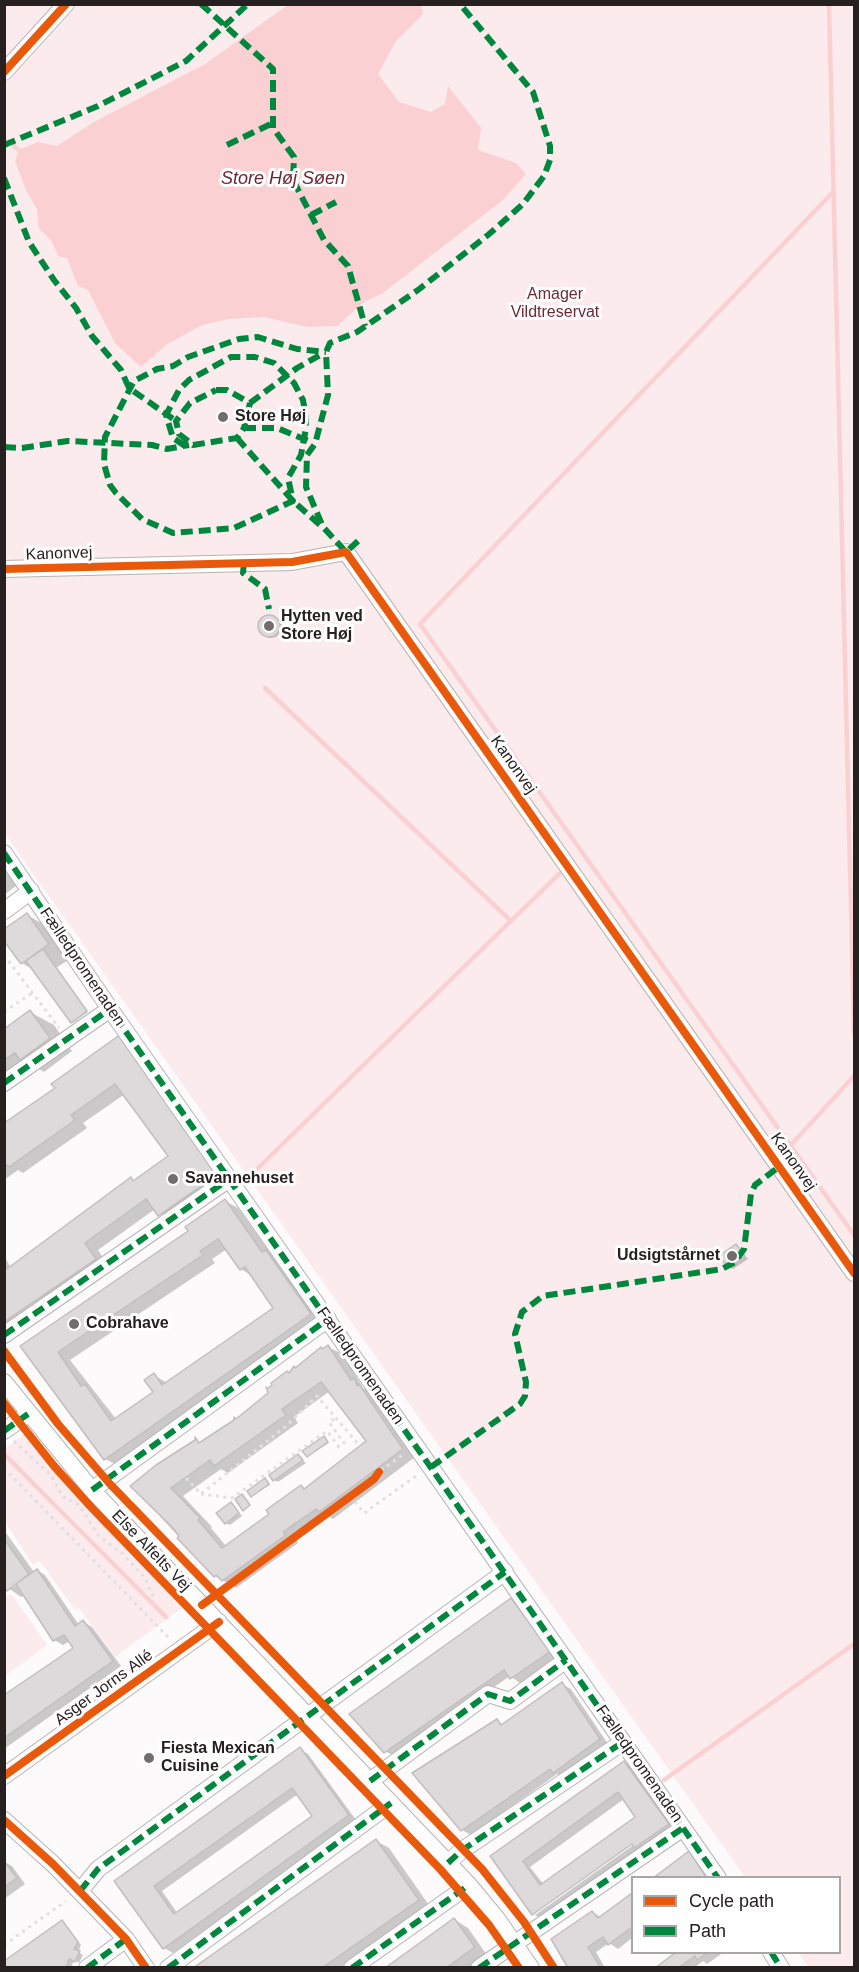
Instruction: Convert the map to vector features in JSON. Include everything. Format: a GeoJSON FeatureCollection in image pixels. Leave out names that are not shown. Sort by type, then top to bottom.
{"type":"FeatureCollection","features":[{"type":"Feature","properties":{"kind":"street"},"geometry":{"type":"LineString","coordinates":[[4,72],[66,4]]}},
{"type":"Feature","properties":{"kind":"street","name":"Kanonvej"},"geometry":{"type":"LineString","coordinates":[[4,569],[292,562],[346,552],[855,1273]]}},
{"type":"Feature","properties":{"kind":"street","name":"Fælledpromenaden"},"geometry":{"type":"LineString","coordinates":[[4,853],[32,891],[110,1009],[717,1876]]}},
{"type":"Feature","properties":{"kind":"street"},"geometry":{"type":"LineString","coordinates":[[4,911],[32,891]]}},
{"type":"Feature","properties":{"kind":"street"},"geometry":{"type":"LineString","coordinates":[[4,1083],[110,1009]]}},
{"type":"Feature","properties":{"kind":"street"},"geometry":{"type":"LineString","coordinates":[[4,1335],[230,1179]]}},
{"type":"Feature","properties":{"kind":"street"},"geometry":{"type":"LineString","coordinates":[[87,1497],[328,1319]]}},
{"type":"Feature","properties":{"kind":"street","name":"Else Alfelts Vej"},"geometry":{"type":"LineString","coordinates":[[4,1382],[87,1497],[219,1622],[469,1885],[514,1942],[531,1968]]}},
{"type":"Feature","properties":{"kind":"street"},"geometry":{"type":"LineString","coordinates":[[10,1436],[28,1414]]}},
{"type":"Feature","properties":{"kind":"street"},"geometry":{"type":"LineString","coordinates":[[80,1891],[98,1869],[308,1718],[505,1572]]}},
{"type":"Feature","properties":{"kind":"street","name":"Asger Jorns Allé"},"geometry":{"type":"LineString","coordinates":[[4,1776],[219,1622]]}},
{"type":"Feature","properties":{"kind":"street"},"geometry":{"type":"LineString","coordinates":[[370,1781],[488,1694],[510,1701],[566,1660]]}},
{"type":"Feature","properties":{"kind":"street"},"geometry":{"type":"LineString","coordinates":[[448,1863],[461,1851],[623,1742]]}},
{"type":"Feature","properties":{"kind":"street"},"geometry":{"type":"LineString","coordinates":[[168,1968],[391,1803]]}},
{"type":"Feature","properties":{"kind":"street"},"geometry":{"type":"LineString","coordinates":[[4,1820],[80,1891],[126,1939],[146,1968]]}},
{"type":"Feature","properties":{"kind":"street"},"geometry":{"type":"LineString","coordinates":[[479,1968],[683,1828]]}},
{"type":"Feature","properties":{"kind":"street"},"geometry":{"type":"LineString","coordinates":[[352,1968],[469,1885]]}},
{"type":"Feature","properties":{"kind":"street"},"geometry":{"type":"LineString","coordinates":[[87,1968],[126,1939]]}},
{"type":"Feature","properties":{"kind":"street"},"geometry":{"type":"LineString","coordinates":[[772,1954],[781,1968]]}},
{"type":"Feature","properties":{"kind":"path"},"geometry":{"type":"LineString","coordinates":[[4,955],[67,1039]]}},
{"type":"Feature","properties":{"kind":"path"},"geometry":{"type":"LineString","coordinates":[[4,1012],[33,992]]}},
{"type":"Feature","properties":{"kind":"path"},"geometry":{"type":"LineString","coordinates":[[201,1494],[285,1427],[317,1396],[360,1446]]}},
{"type":"Feature","properties":{"kind":"path"},"geometry":{"type":"LineString","coordinates":[[186,1478],[201,1494],[232,1498],[327,1431],[339,1447],[344,1443],[329,1422],[336,1418]]}},
{"type":"Feature","properties":{"kind":"path"},"geometry":{"type":"LineString","coordinates":[[10,1436],[51,1475],[62,1496],[79,1505],[99,1536],[123,1554],[145,1578],[154,1599]]}},
{"type":"Feature","properties":{"kind":"path"},"geometry":{"type":"LineString","coordinates":[[376,1473],[415,1445]]}},
{"type":"Feature","properties":{"kind":"path"},"geometry":{"type":"LineString","coordinates":[[46,1457],[60,1473]]}},
{"type":"Feature","properties":{"kind":"path"},"geometry":{"type":"LineString","coordinates":[[4,1467],[180,1650]]}},
{"type":"Feature","properties":{"kind":"path"},"geometry":{"type":"LineString","coordinates":[[350,1496],[364,1513],[430,1467]]}},
{"type":"Feature","properties":{"kind":"path"},"geometry":{"type":"LineString","coordinates":[[340,1503],[358,1490]]}},
{"type":"Feature","properties":{"kind":"path"},"geometry":{"type":"LineString","coordinates":[[4,1945],[80,1891]]}},
{"type":"Feature","properties":{"kind":"green space","name":"Amager Vildtreservat"},"geometry":{"type":"Polygon","coordinates":[[[4,5],[854,5],[854,1967],[809,1967],[799,1954],[841,1954],[841,1876],[744,1876],[5,834],[4,5]]]}},
{"type":"Feature","properties":{"kind":"green space"},"geometry":{"type":"Polygon","coordinates":[[[25,1434],[182,1608],[115,1657],[79,1608],[75,1610],[40,1561],[33,1565],[5,1522],[5,1448],[25,1434]]]}},
{"type":"Feature","properties":{"kind":"green space"},"geometry":{"type":"Polygon","coordinates":[[[12,1595],[47,1645],[5,1676],[5,1596],[12,1595]]]}},
{"type":"Feature","properties":{"kind":"water","name":"Store Høj Søen"},"geometry":{"type":"Polygon","coordinates":[[[421,4],[423,14],[396,41],[378,74],[399,102],[431,112],[445,104],[448,86],[481,128],[478,150],[516,163],[526,174],[503,200],[383,293],[364,302],[337,326],[307,327],[264,317],[229,319],[202,325],[166,345],[141,367],[115,343],[88,290],[78,286],[67,258],[58,256],[51,240],[39,229],[37,209],[26,190],[15,161],[19,150],[38,142],[57,146],[94,122],[205,64],[288,5],[421,4]]]}},
{"type":"Feature","properties":{"kind":"building","name":"Hytten ved Store Høj"},"geometry":{"type":"Polygon","coordinates":[[[269,615],[277,618],[280,626],[277,634],[269,637],[261,634],[258,626],[261,618],[269,615]]]}},
{"type":"Feature","properties":{"kind":"building"},"geometry":{"type":"Polygon","coordinates":[[[27,913],[49,944],[21,964],[4,941],[4,929],[27,913]]]}},
{"type":"Feature","properties":{"kind":"building"},"geometry":{"type":"Polygon","coordinates":[[[43,949],[87,1011],[71,1023],[26,961],[43,949]]]}},
{"type":"Feature","properties":{"kind":"building"},"geometry":{"type":"Polygon","coordinates":[[[30,1010],[50,1038],[20,1060],[15,1053],[4,1060],[4,1029],[30,1010]]]}},
{"type":"Feature","properties":{"kind":"building","name":"Savannehuset"},"geometry":{"type":"Polygon","coordinates":[[[121,1034],[218,1174],[158,1216],[146,1199],[85,1243],[96,1259],[4,1322],[4,1271],[131,1177],[133,1181],[168,1156],[115,1084],[71,1115],[75,1120],[9,1167],[4,1163],[4,1123],[55,1088],[51,1084],[121,1034]]]}},
{"type":"Feature","properties":{"kind":"building","name":"Cobrahave"},"geometry":{"type":"Polygon","coordinates":[[[225,1199],[262,1252],[266,1250],[311,1314],[104,1460],[20,1346],[188,1231],[185,1227],[225,1199]],[[218,1239],[200,1251],[203,1255],[58,1352],[81,1386],[85,1384],[111,1421],[153,1392],[144,1380],[154,1373],[162,1385],[273,1308],[245,1267],[240,1270],[218,1239]]]}},
{"type":"Feature","properties":{"kind":"building","name":"Udsigtstårnet"},"geometry":{"type":"Polygon","coordinates":[[[736,1244],[745,1256],[728,1268],[719,1256],[736,1244]]]}},
{"type":"Feature","properties":{"kind":"building"},"geometry":{"type":"Polygon","coordinates":[[[328,1345],[351,1380],[355,1378],[357,1386],[359,1384],[403,1449],[319,1512],[316,1509],[283,1532],[286,1535],[222,1581],[216,1575],[214,1577],[177,1538],[179,1536],[172,1527],[130,1486],[156,1465],[195,1440],[195,1437],[199,1443],[234,1420],[234,1417],[236,1419],[268,1393],[266,1387],[267,1389],[272,1385],[271,1383],[287,1371],[289,1373],[294,1366],[295,1368],[321,1347],[322,1349],[328,1345]],[[321,1382],[282,1409],[286,1415],[214,1466],[210,1460],[171,1488],[200,1518],[198,1520],[222,1548],[269,1514],[266,1510],[301,1485],[304,1489],[366,1441],[321,1382]]]}},
{"type":"Feature","properties":{"kind":"building"},"geometry":{"type":"Polygon","coordinates":[[[324,1436],[328,1442],[307,1457],[302,1451],[324,1436]]]}},
{"type":"Feature","properties":{"kind":"building"},"geometry":{"type":"Polygon","coordinates":[[[298,1454],[303,1460],[273,1481],[269,1475],[298,1454]]]}},
{"type":"Feature","properties":{"kind":"building"},"geometry":{"type":"Polygon","coordinates":[[[265,1478],[269,1484],[251,1497],[247,1491],[265,1478]]]}},
{"type":"Feature","properties":{"kind":"building"},"geometry":{"type":"Polygon","coordinates":[[[242,1494],[250,1505],[243,1511],[235,1499],[242,1494]]]}},
{"type":"Feature","properties":{"kind":"building"},"geometry":{"type":"Polygon","coordinates":[[[231,1502],[239,1513],[225,1524],[216,1513],[231,1502]]]}},
{"type":"Feature","properties":{"kind":"building"},"geometry":{"type":"Polygon","coordinates":[[[4,1539],[29,1574],[7,1591],[4,1587],[4,1539]]]}},
{"type":"Feature","properties":{"kind":"building"},"geometry":{"type":"Polygon","coordinates":[[[37,1569],[75,1626],[83,1620],[113,1661],[4,1738],[4,1695],[73,1648],[64,1635],[53,1641],[16,1584],[37,1569]]]}},
{"type":"Feature","properties":{"kind":"building"},"geometry":{"type":"Polygon","coordinates":[[[511,1598],[551,1651],[510,1679],[504,1670],[384,1753],[349,1714],[511,1598]]]}},
{"type":"Feature","properties":{"kind":"building"},"geometry":{"type":"Polygon","coordinates":[[[562,1682],[600,1739],[553,1773],[550,1769],[461,1831],[412,1773],[497,1719],[501,1725],[562,1682]]]}},
{"type":"Feature","properties":{"kind":"building"},"geometry":{"type":"Polygon","coordinates":[[[300,1747],[349,1815],[163,1949],[114,1881],[300,1747]],[[292,1788],[154,1886],[174,1914],[312,1816],[292,1788]]]}},
{"type":"Feature","properties":{"kind":"building"},"geometry":{"type":"Polygon","coordinates":[[[624,1761],[669,1824],[634,1848],[632,1844],[532,1915],[490,1856],[624,1761]],[[618,1792],[523,1861],[540,1885],[635,1817],[618,1792]]]}},
{"type":"Feature","properties":{"kind":"building"},"geometry":{"type":"Polygon","coordinates":[[[376,1839],[419,1900],[322,1968],[193,1968],[376,1839]]]}},
{"type":"Feature","properties":{"kind":"building"},"geometry":{"type":"Polygon","coordinates":[[[689,1851],[706,1876],[656,1876],[689,1851]]]}},
{"type":"Feature","properties":{"kind":"building"},"geometry":{"type":"Polygon","coordinates":[[[4,1861],[17,1878],[4,1887],[4,1861]]]}},
{"type":"Feature","properties":{"kind":"building"},"geometry":{"type":"Polygon","coordinates":[[[631,1894],[631,1928],[608,1945],[603,1937],[588,1947],[601,1968],[568,1968],[551,1939],[592,1911],[598,1918],[631,1894]]]}},
{"type":"Feature","properties":{"kind":"building"},"geometry":{"type":"Polygon","coordinates":[[[454,1918],[475,1947],[446,1968],[385,1968],[454,1918]]]}},
{"type":"Feature","properties":{"kind":"building"},"geometry":{"type":"Polygon","coordinates":[[[62,1920],[78,1942],[74,1949],[80,1951],[75,1962],[69,1959],[66,1968],[4,1968],[4,1961],[62,1920]]]}},
{"type":"Feature","properties":{"kind":"building"},"geometry":{"type":"Polygon","coordinates":[[[673,1954],[705,1954],[697,1960],[695,1956],[678,1968],[655,1968],[673,1954]]]}},
{"type":"Feature","properties":{"kind":"waterway"},"geometry":{"type":"LineString","coordinates":[[829,4],[854,1033]]}},
{"type":"Feature","properties":{"kind":"waterway"},"geometry":{"type":"LineString","coordinates":[[14,146],[19,150]]}},
{"type":"Feature","properties":{"kind":"waterway"},"geometry":{"type":"LineString","coordinates":[[834,191],[420,624],[854,1235]]}},
{"type":"Feature","properties":{"kind":"waterway"},"geometry":{"type":"LineString","coordinates":[[265,688],[511,921]]}},
{"type":"Feature","properties":{"kind":"waterway"},"geometry":{"type":"LineString","coordinates":[[255,1171],[559,874]]}},
{"type":"Feature","properties":{"kind":"waterway"},"geometry":{"type":"LineString","coordinates":[[790,1146],[854,1076]]}},
{"type":"Feature","properties":{"kind":"waterway"},"geometry":{"type":"LineString","coordinates":[[5,1455],[166,1617]]}},
{"type":"Feature","properties":{"kind":"waterway"},"geometry":{"type":"LineString","coordinates":[[664,1780],[854,1644]]}},
{"type":"Feature","properties":{"kind":"marked path"},"geometry":{"type":"LineString","coordinates":[[201,4],[273,69],[273,128],[294,157],[293,180],[324,240],[348,266],[365,326]]}},
{"type":"Feature","properties":{"kind":"marked path"},"geometry":{"type":"LineString","coordinates":[[4,145],[98,106],[186,61],[248,4]]}},
{"type":"Feature","properties":{"kind":"marked path"},"geometry":{"type":"LineString","coordinates":[[358,541],[346,552],[323,527],[306,487],[307,455],[315,444],[328,395],[326,352],[330,343],[357,332],[418,290],[488,235],[523,204],[544,176],[550,160],[550,146],[533,92],[460,4]]}},
{"type":"Feature","properties":{"kind":"marked path"},"geometry":{"type":"LineString","coordinates":[[227,145],[273,123]]}},
{"type":"Feature","properties":{"kind":"marked path"},"geometry":{"type":"LineString","coordinates":[[4,178],[29,242],[76,308],[92,336],[121,370],[129,388],[176,421]]}},
{"type":"Feature","properties":{"kind":"marked path"},"geometry":{"type":"LineString","coordinates":[[311,215],[336,202]]}},
{"type":"Feature","properties":{"kind":"marked path"},"geometry":{"type":"LineString","coordinates":[[185,446],[173,438],[166,415],[179,390],[189,380],[231,357],[255,357],[274,363],[294,383],[303,400],[305,412],[306,428],[301,455],[288,478],[293,501],[234,528],[173,533],[142,519],[110,485],[104,464],[105,437],[134,381],[157,369],[173,366],[188,357],[239,339],[258,337],[297,349],[326,352]]}},
{"type":"Feature","properties":{"kind":"marked path"},"geometry":{"type":"LineString","coordinates":[[250,403],[297,368],[324,353]]}},
{"type":"Feature","properties":{"kind":"marked path"},"geometry":{"type":"LineString","coordinates":[[216,390],[227,390],[250,403],[244,428],[237,438],[193,445],[179,434],[176,421],[190,403],[216,390]]}},
{"type":"Feature","properties":{"kind":"marked path"},"geometry":{"type":"LineString","coordinates":[[244,428],[277,428],[311,442]]}},
{"type":"Feature","properties":{"kind":"marked path"},"geometry":{"type":"LineString","coordinates":[[237,438],[293,501],[320,525]]}},
{"type":"Feature","properties":{"kind":"marked path"},"geometry":{"type":"LineString","coordinates":[[4,447],[22,448],[68,441],[152,445],[167,449],[189,445]]}},
{"type":"Feature","properties":{"kind":"marked path"},"geometry":{"type":"LineString","coordinates":[[244,563],[243,573],[265,589],[269,609]]}},
{"type":"Feature","properties":{"kind":"marked path"},"geometry":{"type":"LineString","coordinates":[[4,853],[110,1009],[717,1876]]}},
{"type":"Feature","properties":{"kind":"marked path"},"geometry":{"type":"LineString","coordinates":[[4,1083],[110,1009]]}},
{"type":"Feature","properties":{"kind":"marked path"},"geometry":{"type":"LineString","coordinates":[[431,1467],[520,1404],[525,1396],[526,1382],[515,1334],[522,1312],[543,1296],[722,1269],[735,1262],[744,1249],[751,1194],[755,1185],[780,1166]]}},
{"type":"Feature","properties":{"kind":"marked path"},"geometry":{"type":"LineString","coordinates":[[4,1335],[229,1179]]}},
{"type":"Feature","properties":{"kind":"marked path"},"geometry":{"type":"LineString","coordinates":[[92,1490],[328,1319]]}},
{"type":"Feature","properties":{"kind":"marked path"},"geometry":{"type":"LineString","coordinates":[[4,1431],[28,1414]]}},
{"type":"Feature","properties":{"kind":"marked path"},"geometry":{"type":"LineString","coordinates":[[80,1891],[98,1869],[505,1572]]}},
{"type":"Feature","properties":{"kind":"marked path"},"geometry":{"type":"LineString","coordinates":[[370,1781],[488,1694],[510,1701],[566,1660]]}},
{"type":"Feature","properties":{"kind":"marked path"},"geometry":{"type":"LineString","coordinates":[[448,1863],[461,1851],[623,1742]]}},
{"type":"Feature","properties":{"kind":"marked path"},"geometry":{"type":"LineString","coordinates":[[168,1968],[391,1803]]}},
{"type":"Feature","properties":{"kind":"marked path"},"geometry":{"type":"LineString","coordinates":[[479,1968],[683,1828]]}},
{"type":"Feature","properties":{"kind":"marked path"},"geometry":{"type":"LineString","coordinates":[[352,1968],[469,1885]]}},
{"type":"Feature","properties":{"kind":"marked path"},"geometry":{"type":"LineString","coordinates":[[87,1968],[126,1939]]}},
{"type":"Feature","properties":{"kind":"marked path"},"geometry":{"type":"LineString","coordinates":[[772,1954],[781,1968]]}},
{"type":"Feature","properties":{"kind":"cycle path"},"geometry":{"type":"LineString","coordinates":[[4,72],[66,4]]}},
{"type":"Feature","properties":{"kind":"cycle path"},"geometry":{"type":"LineString","coordinates":[[4,569],[292,562],[346,552],[854,1273]]}},
{"type":"Feature","properties":{"kind":"cycle path"},"geometry":{"type":"LineString","coordinates":[[4,1351],[58,1424],[110,1484],[482,1869],[524,1922],[554,1968]]}},
{"type":"Feature","properties":{"kind":"cycle path"},"geometry":{"type":"LineString","coordinates":[[4,1403],[54,1466],[91,1507],[440,1869],[489,1925],[519,1968]]}},
{"type":"Feature","properties":{"kind":"cycle path"},"geometry":{"type":"LineString","coordinates":[[202,1605],[374,1479],[379,1472]]}},
{"type":"Feature","properties":{"kind":"cycle path"},"geometry":{"type":"LineString","coordinates":[[4,1776],[219,1622]]}},
{"type":"Feature","properties":{"kind":"cycle path"},"geometry":{"type":"LineString","coordinates":[[4,1820],[53,1864],[126,1939],[146,1968]]}},
{"type":"Feature","properties":{"kind":"place","name":"Store Høj"},"geometry":{"type":"Point","coordinates":[223,417]}},
{"type":"Feature","properties":{"kind":"place","name":"Hytten ved Store Høj"},"geometry":{"type":"Point","coordinates":[269,626]}},
{"type":"Feature","properties":{"kind":"place","name":"Savannehuset"},"geometry":{"type":"Point","coordinates":[173,1179]}},
{"type":"Feature","properties":{"kind":"place","name":"Udsigtstårnet"},"geometry":{"type":"Point","coordinates":[732,1256]}},
{"type":"Feature","properties":{"kind":"place","name":"Cobrahave"},"geometry":{"type":"Point","coordinates":[74,1324]}},
{"type":"Feature","properties":{"kind":"place","name":"Fiesta Mexican Cuisine"},"geometry":{"type":"Point","coordinates":[149,1758]}}]}
